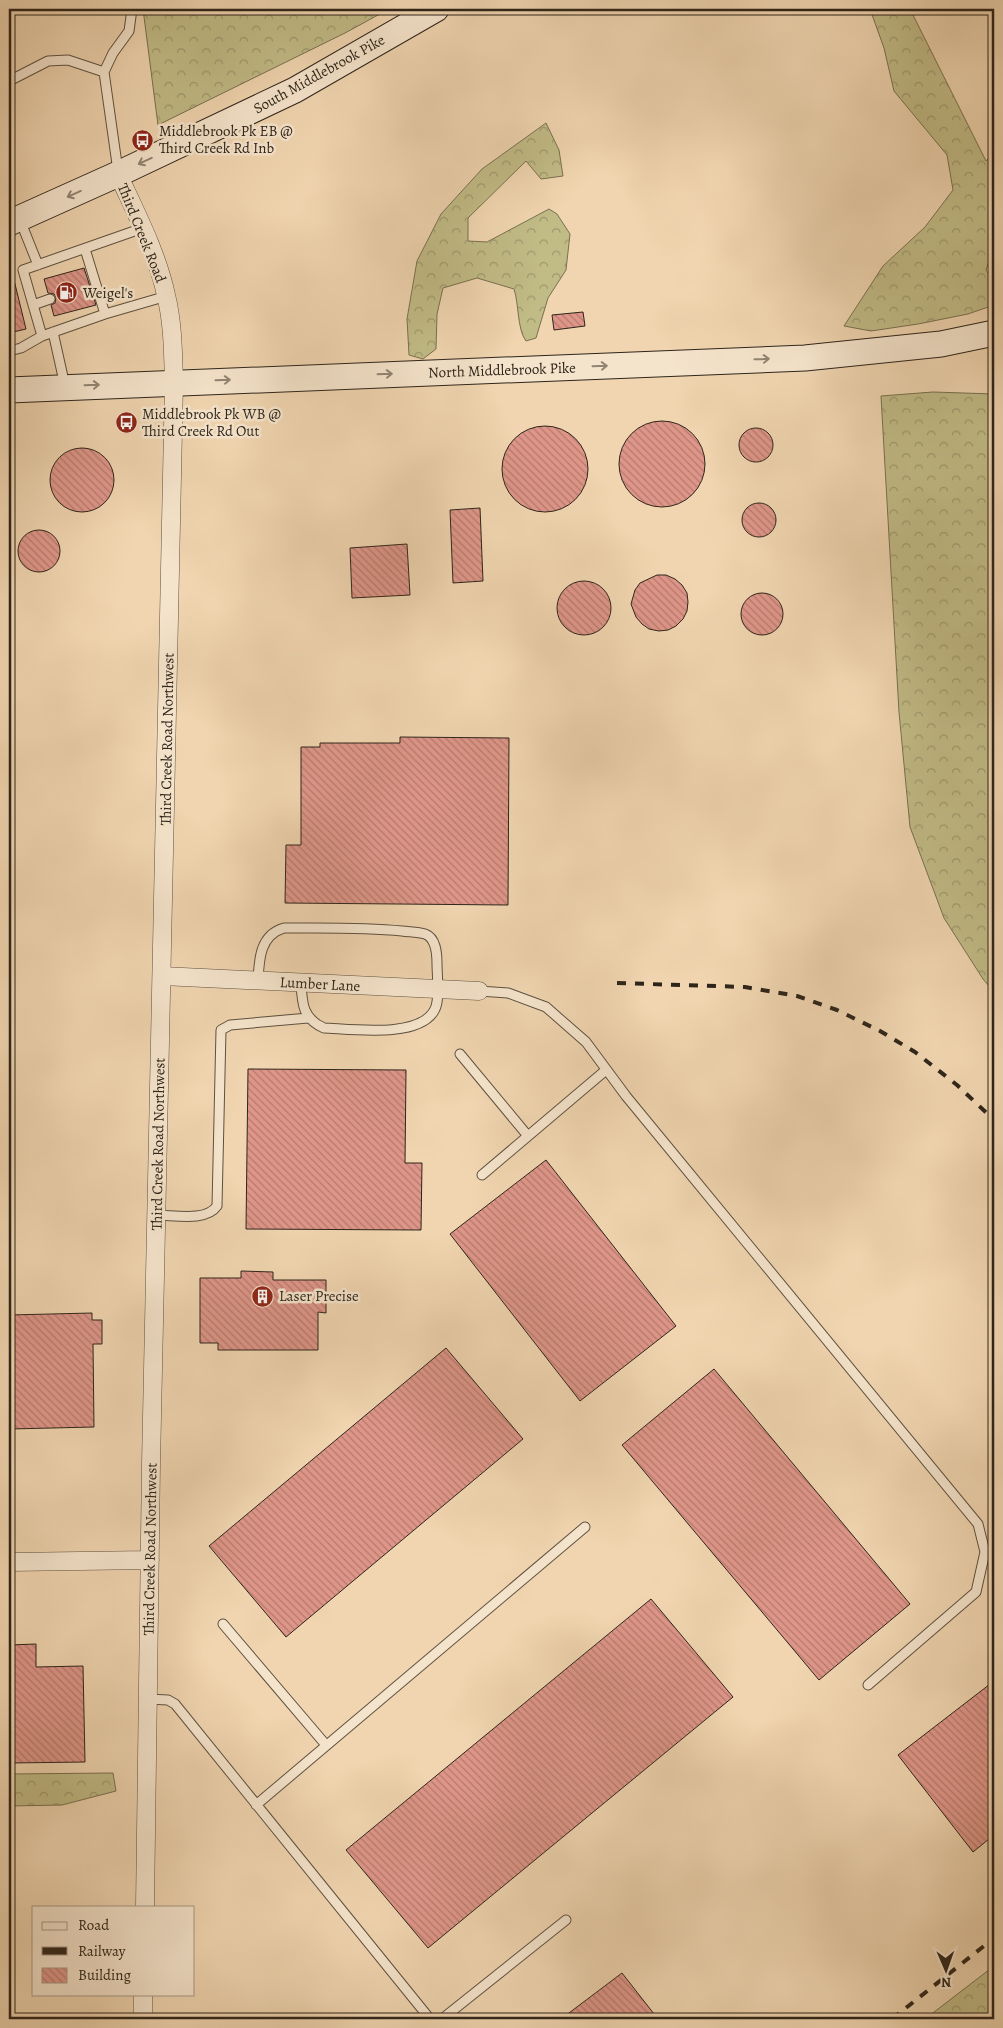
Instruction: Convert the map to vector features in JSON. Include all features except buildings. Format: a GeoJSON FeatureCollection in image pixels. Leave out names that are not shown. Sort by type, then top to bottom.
{"type":"FeatureCollection","features":[{"type":"Feature","properties":{"kind":"main road","name":"South Middlebrook Pike"},"geometry":{"type":"LineString","coordinates":[[14,220],[118,174],[295,90],[436,9]]}},
{"type":"Feature","properties":{"kind":"main road","name":"North Middlebrook Pike"},"geometry":{"type":"LineString","coordinates":[[9,390],[65,386],[804,358],[940,344],[994,333]]}},
{"type":"Feature","properties":{"kind":"street","name":"Third Creek Road"},"geometry":{"type":"LineString","coordinates":[[118,174],[143,228],[160,271],[167,296],[172,330],[174,382]]}},
{"type":"Feature","properties":{"kind":"street","name":"Third Creek Road Northwest"},"geometry":{"type":"LineString","coordinates":[[145,1906],[150,1560],[174,382]]}},
{"type":"Feature","properties":{"kind":"street","name":"Lumber Lane"},"geometry":{"type":"LineString","coordinates":[[162,976],[479,991]]}},
{"type":"Feature","properties":{"kind":"street"},"geometry":{"type":"LineString","coordinates":[[9,1562],[150,1560]]}},
{"type":"Feature","properties":{"kind":"street"},"geometry":{"type":"LineString","coordinates":[[142,2019],[143,1996]]}},
{"type":"Feature","properties":{"kind":"lane"},"geometry":{"type":"LineString","coordinates":[[32,9],[42,9]]}},
{"type":"Feature","properties":{"kind":"lane"},"geometry":{"type":"LineString","coordinates":[[118,174],[104,72],[112,52],[128,31],[132,9]]}},
{"type":"Feature","properties":{"kind":"lane"},"geometry":{"type":"LineString","coordinates":[[9,81],[48,61],[68,60],[104,72]]}},
{"type":"Feature","properties":{"kind":"lane"},"geometry":{"type":"LineString","coordinates":[[14,220],[38,265]]}},
{"type":"Feature","properties":{"kind":"lane"},"geometry":{"type":"LineString","coordinates":[[42,336],[23,270],[143,228]]}},
{"type":"Feature","properties":{"kind":"lane"},"geometry":{"type":"LineString","coordinates":[[85,249],[93,286],[105,314]]}},
{"type":"Feature","properties":{"kind":"lane"},"geometry":{"type":"LineString","coordinates":[[9,351],[21,348],[42,336],[105,314],[167,296]]}},
{"type":"Feature","properties":{"kind":"lane"},"geometry":{"type":"LineString","coordinates":[[33,305],[50,300]]}},
{"type":"Feature","properties":{"kind":"lane"},"geometry":{"type":"LineString","coordinates":[[54,332],[65,386]]}},
{"type":"Feature","properties":{"kind":"lane"},"geometry":{"type":"LineString","coordinates":[[258,981],[262,949],[270,935],[284,928],[390,930],[426,934],[432,940],[437,954],[435,1009],[427,1018],[404,1028],[388,1031],[324,1028],[308,1018],[302,1005],[301,983]]}},
{"type":"Feature","properties":{"kind":"lane"},"geometry":{"type":"LineString","coordinates":[[479,991],[508,994],[546,1007],[586,1042],[606,1070],[978,1524],[985,1552],[976,1592],[868,1685]]}},
{"type":"Feature","properties":{"kind":"lane"},"geometry":{"type":"LineString","coordinates":[[157,1215],[200,1216],[213,1212],[216,1206],[221,1030],[230,1025],[308,1018]]}},
{"type":"Feature","properties":{"kind":"lane"},"geometry":{"type":"LineString","coordinates":[[460,1054],[528,1136]]}},
{"type":"Feature","properties":{"kind":"lane"},"geometry":{"type":"LineString","coordinates":[[482,1175],[606,1070]]}},
{"type":"Feature","properties":{"kind":"lane"},"geometry":{"type":"LineString","coordinates":[[256,1805],[585,1527]]}},
{"type":"Feature","properties":{"kind":"lane"},"geometry":{"type":"LineString","coordinates":[[222,1624],[326,1745]]}},
{"type":"Feature","properties":{"kind":"lane"},"geometry":{"type":"LineString","coordinates":[[148,1699],[168,1700],[175,1704],[430,2019]]}},
{"type":"Feature","properties":{"kind":"lane"},"geometry":{"type":"LineString","coordinates":[[442,2019],[566,1920]]}},
{"type":"Feature","properties":{"kind":"green space"},"geometry":{"type":"Polygon","coordinates":[[[143,9],[389,9],[345,33],[158,125],[143,9]]]}},
{"type":"Feature","properties":{"kind":"green space"},"geometry":{"type":"Polygon","coordinates":[[[870,9],[910,9],[986,161],[994,152],[994,260],[989,261],[986,270],[994,282],[994,305],[968,314],[871,331],[844,326],[883,266],[925,227],[953,190],[947,155],[894,91],[884,48],[870,9]]]}},
{"type":"Feature","properties":{"kind":"green space"},"geometry":{"type":"Polygon","coordinates":[[[546,123],[559,150],[563,176],[541,179],[526,161],[468,218],[468,241],[487,242],[549,209],[557,214],[570,234],[566,270],[548,298],[536,338],[526,341],[523,336],[514,289],[477,278],[443,288],[437,314],[436,349],[423,359],[409,355],[407,319],[417,261],[441,214],[482,169],[546,123]]]}},
{"type":"Feature","properties":{"kind":"green space"},"geometry":{"type":"Polygon","coordinates":[[[933,392],[994,394],[994,992],[983,979],[944,918],[910,827],[899,712],[881,396],[933,392]]]}},
{"type":"Feature","properties":{"kind":"green space"},"geometry":{"type":"Polygon","coordinates":[[[113,1773],[116,1791],[62,1805],[9,1806],[9,1774],[113,1773]]]}},
{"type":"Feature","properties":{"kind":"green space"},"geometry":{"type":"Polygon","coordinates":[[[994,1966],[994,2019],[925,2019],[994,1966]]]}},
{"type":"Feature","properties":{"kind":"railway"},"geometry":{"type":"LineString","coordinates":[[617,983],[745,987],[797,996],[837,1010],[880,1031],[915,1052],[957,1085],[994,1120]]}},
{"type":"Feature","properties":{"kind":"railway"},"geometry":{"type":"LineString","coordinates":[[892,2019],[994,1938]]}},
{"type":"Feature","properties":{"kind":"place","name":"Middlebrook Pk EB @ Third Creek Rd Inb"},"geometry":{"type":"Point","coordinates":[143,140]}},
{"type":"Feature","properties":{"kind":"place","name":"Weigel's"},"geometry":{"type":"Point","coordinates":[67,293]}},
{"type":"Feature","properties":{"kind":"place","name":"Middlebrook Pk WB @ Third Creek Rd Out"},"geometry":{"type":"Point","coordinates":[126,423]}},
{"type":"Feature","properties":{"kind":"place","name":"Laser Precise"},"geometry":{"type":"Point","coordinates":[263,1296]}}]}
